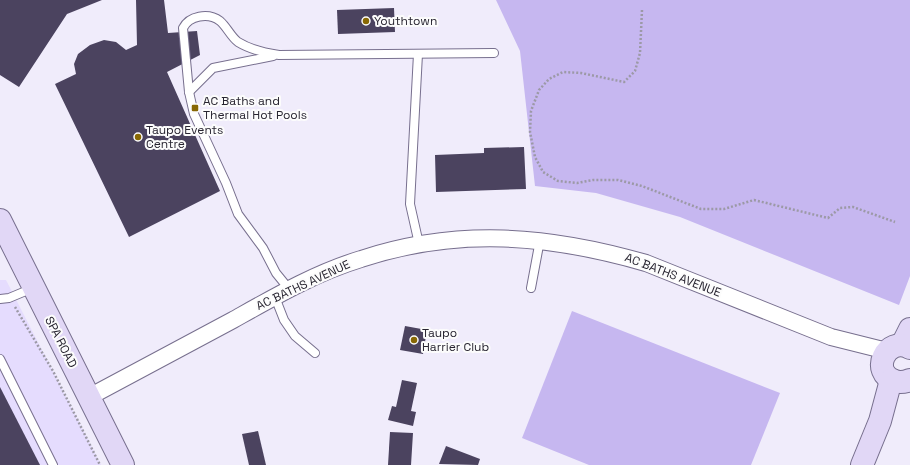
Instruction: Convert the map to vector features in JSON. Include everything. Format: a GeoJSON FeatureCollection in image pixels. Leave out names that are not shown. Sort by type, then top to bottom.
{"type":"FeatureCollection","features":[{"type":"Feature","properties":{"kind":"main road","name":"SPA ROAD"},"geometry":{"type":"LineString","coordinates":[[0,220],[123,465]]}},
{"type":"Feature","properties":{"kind":"main road"},"geometry":{"type":"LineString","coordinates":[[862,465],[880,421],[899,360]]}},
{"type":"Feature","properties":{"kind":"street","name":"AC BATHS AVENUE"},"geometry":{"type":"LineString","coordinates":[[89,398],[282,293],[334,268],[361,258],[419,244],[488,238],[540,240],[592,249],[646,263],[831,337],[899,360]]}},
{"type":"Feature","properties":{"kind":"lane"},"geometry":{"type":"LineString","coordinates":[[315,353],[295,336],[284,320],[282,293],[276,273],[262,248],[238,214],[226,183],[194,114],[189,92],[182,28],[186,21],[194,17],[213,18],[220,22],[237,42],[259,52],[279,55],[494,52]]}},
{"type":"Feature","properties":{"kind":"lane"},"geometry":{"type":"LineString","coordinates":[[418,54],[410,204],[419,244]]}},
{"type":"Feature","properties":{"kind":"lane"},"geometry":{"type":"LineString","coordinates":[[189,92],[213,68],[279,55]]}},
{"type":"Feature","properties":{"kind":"lane"},"geometry":{"type":"LineString","coordinates":[[531,288],[540,240]]}},
{"type":"Feature","properties":{"kind":"lane"},"geometry":{"type":"LineString","coordinates":[[4,298],[34,288]]}},
{"type":"Feature","properties":{"kind":"lane"},"geometry":{"type":"LineString","coordinates":[[0,359],[54,465]]}},
{"type":"Feature","properties":{"kind":"path"},"geometry":{"type":"LineString","coordinates":[[642,10],[640,53],[635,71],[624,82],[581,73],[563,72],[549,79],[539,90],[530,111],[530,132],[535,157],[543,172],[558,180],[577,183],[593,180],[618,180],[642,186],[701,209],[724,209],[754,200],[828,218],[840,208],[854,207],[895,222]]}},
{"type":"Feature","properties":{"kind":"path"},"geometry":{"type":"LineString","coordinates":[[4,298],[18,310],[53,370],[100,465]]}},
{"type":"Feature","properties":{"kind":"shaded area"},"geometry":{"type":"Polygon","coordinates":[[[496,0],[910,0],[910,276],[899,305],[680,217],[596,193],[535,186],[520,51],[496,0]]]}},
{"type":"Feature","properties":{"kind":"shaded area"},"geometry":{"type":"Polygon","coordinates":[[[0,280],[6,280],[101,465],[0,465],[0,280]]]}},
{"type":"Feature","properties":{"kind":"shaded area"},"geometry":{"type":"Polygon","coordinates":[[[572,311],[780,393],[751,465],[589,465],[522,438],[572,311]]]}},
{"type":"Feature","properties":{"kind":"building"},"geometry":{"type":"Polygon","coordinates":[[[0,0],[102,0],[67,14],[19,87],[0,75],[0,0]]]}},
{"type":"Feature","properties":{"kind":"building","name":"Taupo Events Centre"},"geometry":{"type":"Polygon","coordinates":[[[136,0],[164,0],[168,33],[197,31],[200,55],[167,72],[220,191],[129,237],[55,84],[76,74],[74,64],[78,54],[90,45],[104,40],[116,42],[126,50],[137,45],[136,0]]]}},
{"type":"Feature","properties":{"kind":"building","name":"Youthtown"},"geometry":{"type":"Polygon","coordinates":[[[394,8],[395,32],[338,34],[337,10],[394,8]]]}},
{"type":"Feature","properties":{"kind":"building"},"geometry":{"type":"Polygon","coordinates":[[[524,147],[526,189],[436,192],[435,155],[484,153],[484,148],[524,147]]]}},
{"type":"Feature","properties":{"kind":"building","name":"Taupo Harrier Club"},"geometry":{"type":"Polygon","coordinates":[[[405,326],[427,330],[423,354],[400,350],[405,326]]]}},
{"type":"Feature","properties":{"kind":"building"},"geometry":{"type":"Polygon","coordinates":[[[402,380],[417,383],[411,411],[416,412],[413,426],[388,420],[392,406],[396,407],[402,380]]]}},
{"type":"Feature","properties":{"kind":"building"},"geometry":{"type":"Polygon","coordinates":[[[0,387],[40,465],[0,465],[0,387]]]}},
{"type":"Feature","properties":{"kind":"building"},"geometry":{"type":"Polygon","coordinates":[[[258,431],[266,465],[249,465],[242,434],[258,431]]]}},
{"type":"Feature","properties":{"kind":"building"},"geometry":{"type":"Polygon","coordinates":[[[390,432],[413,433],[411,465],[388,465],[390,432]]]}},
{"type":"Feature","properties":{"kind":"building"},"geometry":{"type":"Polygon","coordinates":[[[446,446],[480,459],[478,465],[439,464],[446,446]]]}},
{"type":"Feature","properties":{"kind":"place","name":"Youthtown"},"geometry":{"type":"Point","coordinates":[366,21]}},
{"type":"Feature","properties":{"kind":"place","name":"AC Baths and Thermal Hot Pools"},"geometry":{"type":"Point","coordinates":[195,108]}},
{"type":"Feature","properties":{"kind":"place","name":"Taupo Events Centre"},"geometry":{"type":"Point","coordinates":[138,137]}},
{"type":"Feature","properties":{"kind":"place","name":"Taupo Harrier Club"},"geometry":{"type":"Point","coordinates":[414,340]}}]}
